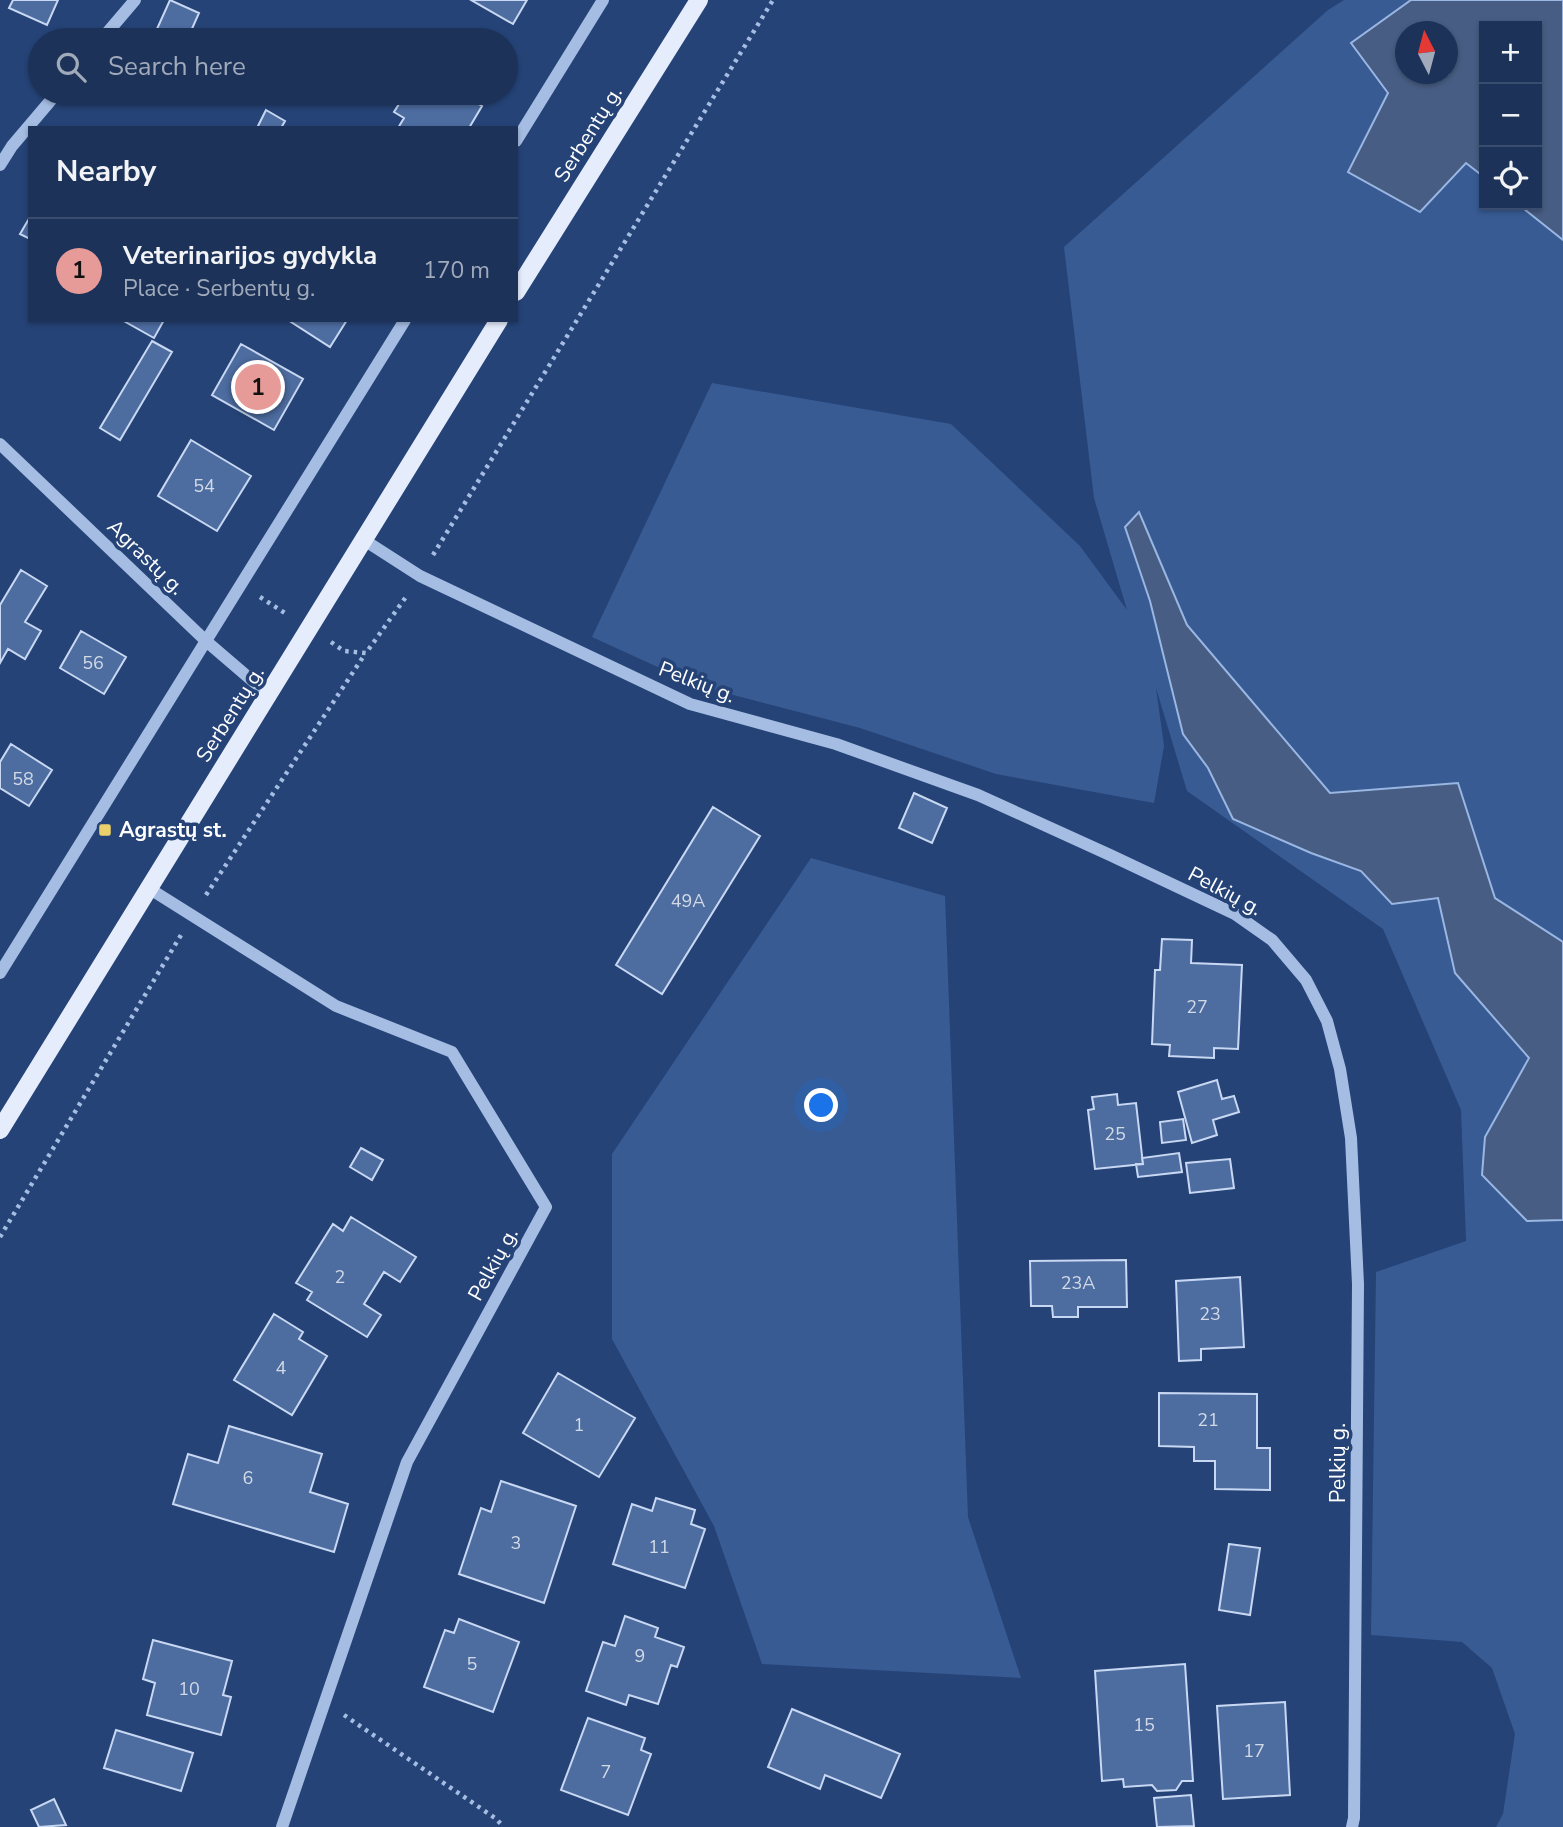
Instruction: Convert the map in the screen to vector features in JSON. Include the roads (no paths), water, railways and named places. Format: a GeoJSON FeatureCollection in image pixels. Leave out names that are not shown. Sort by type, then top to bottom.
{"type":"FeatureCollection","features":[{"type":"Feature","properties":{"kind":"main road","name":"Serbentų g."},"geometry":{"type":"LineString","coordinates":[[518,289],[699,0]]}},
{"type":"Feature","properties":{"kind":"main road","name":"Serbentų g."},"geometry":{"type":"LineString","coordinates":[[0,1130],[498,322]]}},
{"type":"Feature","properties":{"kind":"street"},"geometry":{"type":"LineString","coordinates":[[111,28],[135,0]]}},
{"type":"Feature","properties":{"kind":"street"},"geometry":{"type":"LineString","coordinates":[[518,138],[603,0]]}},
{"type":"Feature","properties":{"kind":"street"},"geometry":{"type":"LineString","coordinates":[[29,126],[47,105]]}},
{"type":"Feature","properties":{"kind":"street"},"geometry":{"type":"LineString","coordinates":[[0,166],[28,127]]}},
{"type":"Feature","properties":{"kind":"street"},"geometry":{"type":"LineString","coordinates":[[0,973],[404,322]]}},
{"type":"Feature","properties":{"kind":"street","name":"Agrastų g."},"geometry":{"type":"LineString","coordinates":[[0,444],[206,642],[269,695]]}},
{"type":"Feature","properties":{"kind":"street","name":"Pelkių g."},"geometry":{"type":"LineString","coordinates":[[364,540],[420,576],[690,704],[836,744],[978,795],[1110,855],[1236,914],[1272,940],[1306,980],[1327,1021],[1340,1069],[1350,1138],[1358,1284],[1352,1827]]}},
{"type":"Feature","properties":{"kind":"street","name":"Pelkių g."},"geometry":{"type":"LineString","coordinates":[[150,889],[336,1006],[452,1052],[546,1207],[407,1462],[282,1827]]}},
{"type":"Feature","properties":{"kind":"place","name":"Veterinarijos gydykla"},"geometry":{"type":"Point","coordinates":[258,387]}},
{"type":"Feature","properties":{"kind":"place","name":"Agrastų st."},"geometry":{"type":"Point","coordinates":[105,830]}}]}
